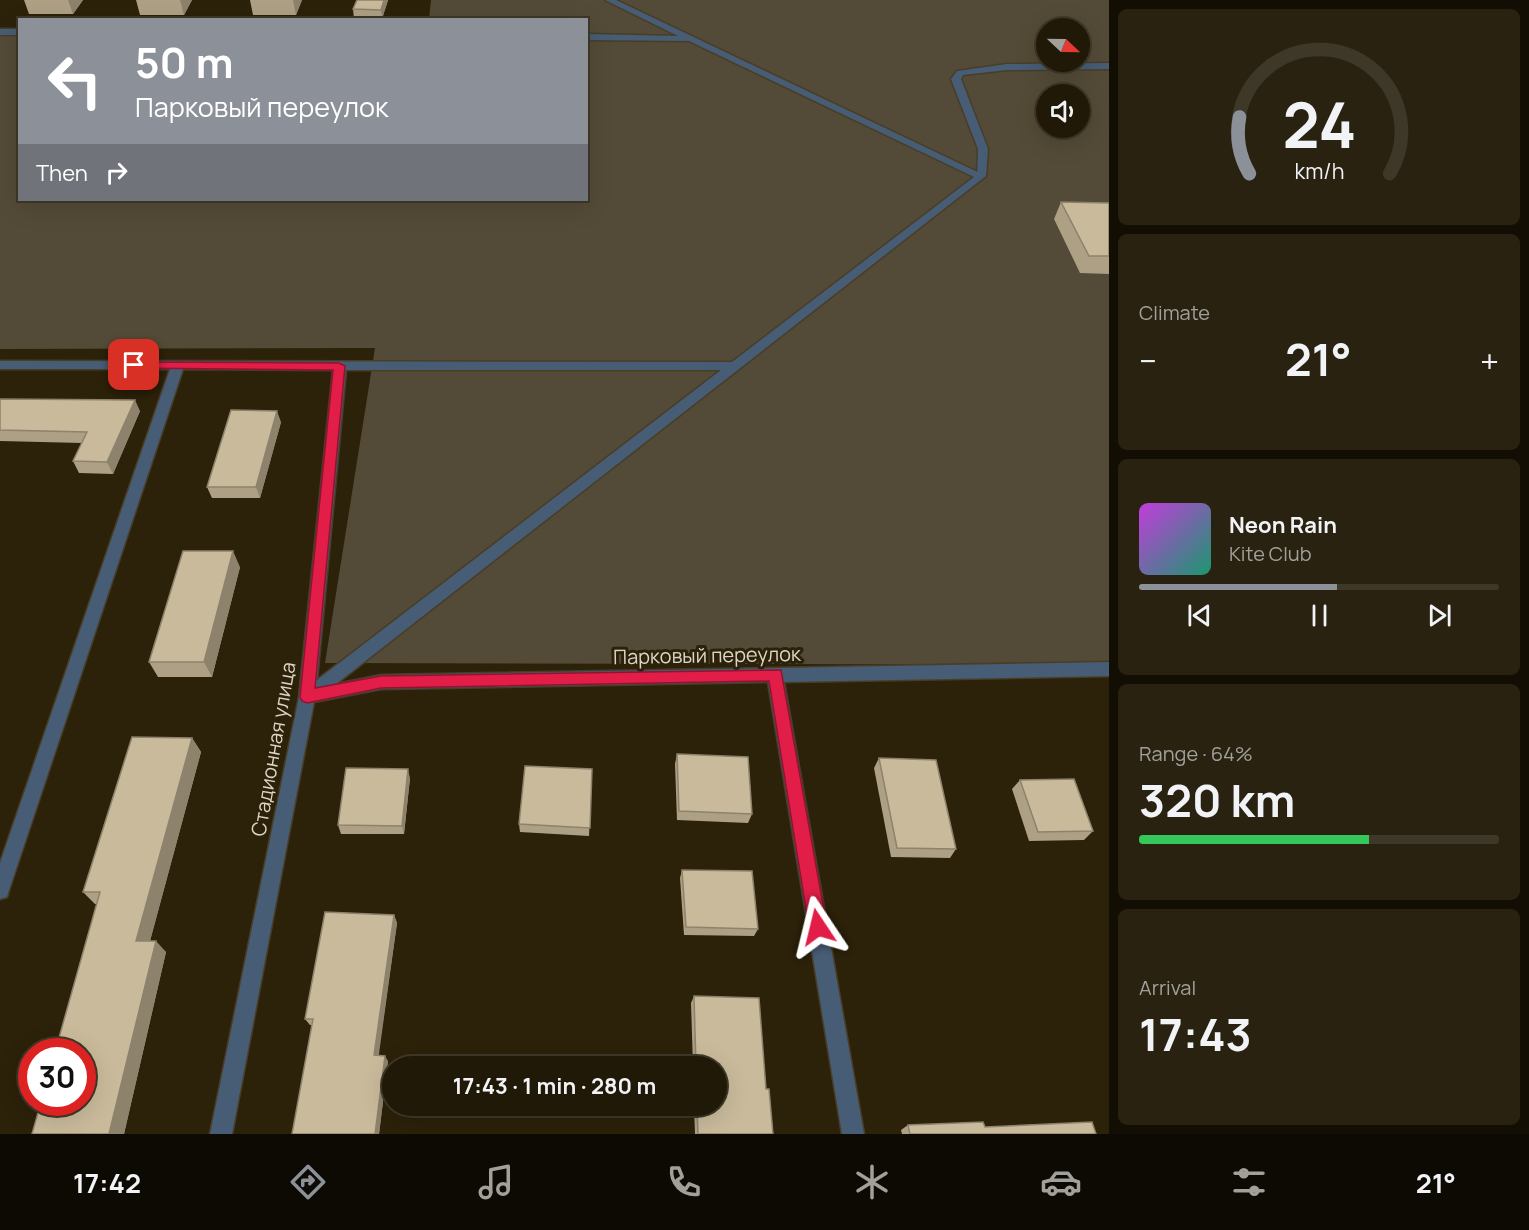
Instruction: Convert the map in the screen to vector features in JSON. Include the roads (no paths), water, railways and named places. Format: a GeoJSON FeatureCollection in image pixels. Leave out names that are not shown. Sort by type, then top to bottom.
{"type":"FeatureCollection","features":[{"type":"Feature","properties":{"kind":"street"},"geometry":{"type":"LineString","coordinates":[[609,0],[981,176]]}},
{"type":"Feature","properties":{"kind":"street"},"geometry":{"type":"LineString","coordinates":[[0,32],[18,32]]}},
{"type":"Feature","properties":{"kind":"street"},"geometry":{"type":"LineString","coordinates":[[588,37],[693,39]]}},
{"type":"Feature","properties":{"kind":"street"},"geometry":{"type":"LineString","coordinates":[[307,697],[732,366],[981,176],[983,149],[956,79],[960,73],[1007,67],[1109,66]]}},
{"type":"Feature","properties":{"kind":"street"},"geometry":{"type":"LineString","coordinates":[[0,365],[732,366]]}},
{"type":"Feature","properties":{"kind":"street"},"geometry":{"type":"LineString","coordinates":[[0,890],[178,366]]}},
{"type":"Feature","properties":{"kind":"street","name":"Стадионная улица"},"geometry":{"type":"LineString","coordinates":[[221,1134],[307,697],[339,366]]}},
{"type":"Feature","properties":{"kind":"street","name":"Парковый переулок"},"geometry":{"type":"LineString","coordinates":[[307,697],[381,682],[1109,669]]}},
{"type":"Feature","properties":{"kind":"street"},"geometry":{"type":"LineString","coordinates":[[775,675],[853,1134]]}}]}
